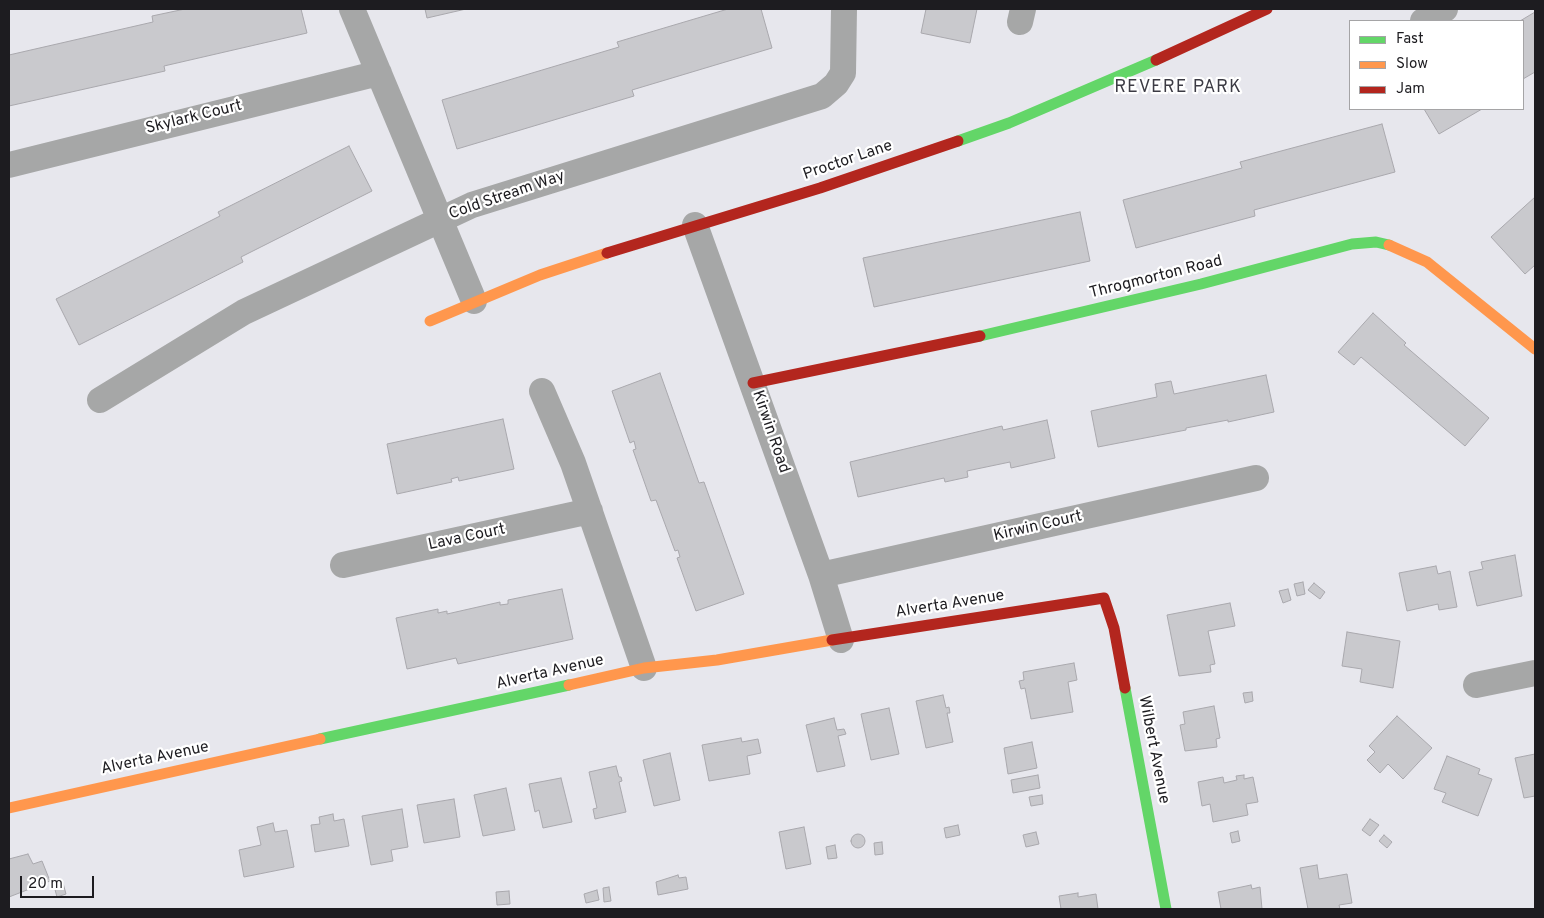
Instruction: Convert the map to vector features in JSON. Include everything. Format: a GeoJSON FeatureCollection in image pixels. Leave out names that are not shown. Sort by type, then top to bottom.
{"type":"FeatureCollection","features":[{"type":"Feature","properties":{"kind":"street"},"geometry":{"type":"LineString","coordinates":[[352,9],[474,300]]}},
{"type":"Feature","properties":{"kind":"street","name":"Cold Stream Way"},"geometry":{"type":"LineString","coordinates":[[100,400],[244,312],[472,205],[822,96],[836,84],[843,73],[844,9]]}},
{"type":"Feature","properties":{"kind":"street","name":"Proctor Lane"},"geometry":{"type":"LineString","coordinates":[[430,321],[474,300],[540,275],[695,225],[820,188],[1009,123],[1143,66],[1268,9]]}},
{"type":"Feature","properties":{"kind":"street"},"geometry":{"type":"LineString","coordinates":[[1425,20],[1445,9]]}},
{"type":"Feature","properties":{"kind":"street","name":"Skylark Court"},"geometry":{"type":"LineString","coordinates":[[9,165],[379,73]]}},
{"type":"Feature","properties":{"kind":"street","name":"Kirwin Road"},"geometry":{"type":"LineString","coordinates":[[695,225],[821,576],[841,640]]}},
{"type":"Feature","properties":{"kind":"street","name":"Throgmorton Road"},"geometry":{"type":"LineString","coordinates":[[753,383],[1004,331],[1200,284],[1352,244],[1376,242],[1394,246],[1427,262],[1535,349]]}},
{"type":"Feature","properties":{"kind":"street"},"geometry":{"type":"LineString","coordinates":[[542,390],[573,463],[644,668]]}},
{"type":"Feature","properties":{"kind":"street","name":"Kirwin Court"},"geometry":{"type":"LineString","coordinates":[[821,576],[1256,478]]}},
{"type":"Feature","properties":{"kind":"street","name":"Lava Court"},"geometry":{"type":"LineString","coordinates":[[343,565],[590,511]]}},
{"type":"Feature","properties":{"kind":"street","name":"Alverta Avenue"},"geometry":{"type":"LineString","coordinates":[[9,808],[644,668],[717,660],[946,621],[1104,598]]}},
{"type":"Feature","properties":{"kind":"street","name":"Wilbert Avenue"},"geometry":{"type":"LineString","coordinates":[[1104,598],[1114,628],[1166,909]]}},
{"type":"Feature","properties":{"kind":"street"},"geometry":{"type":"LineString","coordinates":[[1476,684],[1535,673]]}},
{"type":"Feature","properties":{"kind":"building"},"geometry":{"type":"Polygon","coordinates":[[[185,9],[301,9],[307,33],[164,66],[165,71],[9,106],[9,55],[153,22],[152,16],[185,9]]]}},
{"type":"Feature","properties":{"kind":"building"},"geometry":{"type":"Polygon","coordinates":[[[425,9],[466,9],[427,18],[425,9]]]}},
{"type":"Feature","properties":{"kind":"building"},"geometry":{"type":"Polygon","coordinates":[[[728,9],[761,9],[772,48],[632,90],[634,96],[457,149],[442,100],[619,47],[617,42],[728,9]]]}},
{"type":"Feature","properties":{"kind":"building"},"geometry":{"type":"Polygon","coordinates":[[[926,9],[977,9],[970,43],[921,33],[926,9]]]}},
{"type":"Feature","properties":{"kind":"building"},"geometry":{"type":"Polygon","coordinates":[[[1535,12],[1535,72],[1524,78],[1524,20],[1522,20],[1535,12]]]}},
{"type":"Feature","properties":{"kind":"building"},"geometry":{"type":"Polygon","coordinates":[[[1425,110],[1480,110],[1439,134],[1425,110]]]}},
{"type":"Feature","properties":{"kind":"building"},"geometry":{"type":"Polygon","coordinates":[[[1382,124],[1395,172],[1254,210],[1255,216],[1136,248],[1123,200],[1242,168],[1240,162],[1382,124]]]}},
{"type":"Feature","properties":{"kind":"building"},"geometry":{"type":"Polygon","coordinates":[[[349,146],[372,191],[241,257],[243,262],[79,345],[56,299],[220,216],[218,212],[349,146]]]}},
{"type":"Feature","properties":{"kind":"building"},"geometry":{"type":"Polygon","coordinates":[[[1535,197],[1535,265],[1525,274],[1491,237],[1535,197]]]}},
{"type":"Feature","properties":{"kind":"building"},"geometry":{"type":"Polygon","coordinates":[[[1080,212],[1090,261],[874,307],[863,258],[1080,212]]]}},
{"type":"Feature","properties":{"kind":"building"},"geometry":{"type":"Polygon","coordinates":[[[1373,313],[1406,343],[1404,345],[1489,418],[1465,446],[1361,357],[1354,365],[1338,352],[1373,313]]]}},
{"type":"Feature","properties":{"kind":"building"},"geometry":{"type":"Polygon","coordinates":[[[660,373],[699,483],[704,482],[744,594],[696,611],[677,558],[680,557],[678,550],[675,551],[656,500],[651,501],[633,450],[636,449],[634,441],[630,443],[612,391],[660,373]]]}},
{"type":"Feature","properties":{"kind":"building"},"geometry":{"type":"Polygon","coordinates":[[[1266,375],[1274,412],[1098,447],[1091,411],[1157,397],[1155,384],[1171,381],[1174,394],[1266,375]]]}},
{"type":"Feature","properties":{"kind":"building"},"geometry":{"type":"Polygon","coordinates":[[[503,419],[514,469],[459,481],[458,477],[451,479],[452,482],[397,494],[387,444],[503,419]]]}},
{"type":"Feature","properties":{"kind":"building"},"geometry":{"type":"Polygon","coordinates":[[[1047,420],[1055,458],[1011,468],[1010,462],[967,471],[968,477],[945,482],[944,478],[858,497],[850,462],[1002,426],[1003,430],[1047,420]]]}},
{"type":"Feature","properties":{"kind":"building"},"geometry":{"type":"Polygon","coordinates":[[[1515,555],[1522,596],[1477,606],[1469,572],[1483,569],[1481,562],[1515,555]]]}},
{"type":"Feature","properties":{"kind":"building"},"geometry":{"type":"Polygon","coordinates":[[[1436,566],[1438,574],[1450,571],[1457,607],[1439,610],[1438,604],[1407,611],[1399,573],[1436,566]]]}},
{"type":"Feature","properties":{"kind":"building"},"geometry":{"type":"Polygon","coordinates":[[[1303,582],[1305,594],[1297,596],[1294,584],[1303,582]]]}},
{"type":"Feature","properties":{"kind":"building"},"geometry":{"type":"Polygon","coordinates":[[[1314,583],[1325,592],[1320,599],[1308,590],[1314,583]]]}},
{"type":"Feature","properties":{"kind":"building"},"geometry":{"type":"Polygon","coordinates":[[[562,589],[573,639],[458,664],[456,658],[407,669],[396,618],[438,609],[438,613],[447,611],[447,614],[500,602],[500,605],[508,604],[508,600],[562,589]]]}},
{"type":"Feature","properties":{"kind":"building"},"geometry":{"type":"Polygon","coordinates":[[[1288,589],[1291,600],[1283,603],[1279,591],[1288,589]]]}},
{"type":"Feature","properties":{"kind":"building"},"geometry":{"type":"Polygon","coordinates":[[[1230,603],[1235,626],[1208,631],[1215,664],[1210,665],[1211,672],[1179,676],[1167,615],[1230,603]]]}},
{"type":"Feature","properties":{"kind":"building"},"geometry":{"type":"Polygon","coordinates":[[[1347,632],[1400,641],[1393,688],[1360,682],[1362,669],[1342,666],[1347,632]]]}},
{"type":"Feature","properties":{"kind":"building"},"geometry":{"type":"Polygon","coordinates":[[[1074,663],[1077,680],[1068,682],[1073,712],[1031,719],[1025,688],[1021,689],[1019,681],[1024,680],[1023,672],[1074,663]]]}},
{"type":"Feature","properties":{"kind":"building"},"geometry":{"type":"Polygon","coordinates":[[[1252,692],[1253,701],[1245,703],[1243,693],[1252,692]]]}},
{"type":"Feature","properties":{"kind":"building"},"geometry":{"type":"Polygon","coordinates":[[[943,695],[946,708],[949,707],[950,713],[947,713],[953,742],[926,748],[916,701],[943,695]]]}},
{"type":"Feature","properties":{"kind":"building"},"geometry":{"type":"Polygon","coordinates":[[[1214,706],[1220,738],[1216,739],[1217,747],[1185,751],[1180,725],[1185,724],[1183,712],[1214,706]]]}},
{"type":"Feature","properties":{"kind":"building"},"geometry":{"type":"Polygon","coordinates":[[[889,708],[899,754],[871,760],[861,714],[889,708]]]}},
{"type":"Feature","properties":{"kind":"building"},"geometry":{"type":"Polygon","coordinates":[[[1397,716],[1432,748],[1403,779],[1388,764],[1380,773],[1367,760],[1375,752],[1369,746],[1397,716]]]}},
{"type":"Feature","properties":{"kind":"building"},"geometry":{"type":"Polygon","coordinates":[[[834,718],[837,730],[844,729],[846,734],[838,736],[845,766],[817,772],[806,725],[834,718]]]}},
{"type":"Feature","properties":{"kind":"building"},"geometry":{"type":"Polygon","coordinates":[[[741,738],[742,742],[758,739],[761,753],[747,756],[750,774],[709,781],[702,745],[741,738]]]}},
{"type":"Feature","properties":{"kind":"building"},"geometry":{"type":"Polygon","coordinates":[[[1032,742],[1037,768],[1008,774],[1004,748],[1032,742]]]}},
{"type":"Feature","properties":{"kind":"building"},"geometry":{"type":"Polygon","coordinates":[[[670,753],[680,800],[654,806],[643,760],[670,753]]]}},
{"type":"Feature","properties":{"kind":"building"},"geometry":{"type":"Polygon","coordinates":[[[1535,754],[1535,796],[1524,798],[1515,758],[1535,754]]]}},
{"type":"Feature","properties":{"kind":"building"},"geometry":{"type":"Polygon","coordinates":[[[1447,756],[1480,769],[1478,774],[1492,779],[1478,816],[1442,802],[1446,793],[1434,789],[1447,756]]]}},
{"type":"Feature","properties":{"kind":"building"},"geometry":{"type":"Polygon","coordinates":[[[616,766],[622,781],[619,782],[626,812],[595,819],[593,809],[597,808],[589,772],[616,766]]]}},
{"type":"Feature","properties":{"kind":"building"},"geometry":{"type":"Polygon","coordinates":[[[1038,775],[1040,788],[1013,793],[1011,780],[1038,775]]]}},
{"type":"Feature","properties":{"kind":"building"},"geometry":{"type":"Polygon","coordinates":[[[1244,775],[1244,779],[1253,777],[1258,802],[1246,804],[1248,815],[1213,822],[1210,804],[1202,806],[1198,782],[1223,777],[1224,783],[1237,780],[1236,776],[1244,775]]]}},
{"type":"Feature","properties":{"kind":"building"},"geometry":{"type":"Polygon","coordinates":[[[561,778],[572,822],[543,828],[539,810],[535,812],[529,784],[561,778]]]}},
{"type":"Feature","properties":{"kind":"building"},"geometry":{"type":"Polygon","coordinates":[[[506,788],[515,830],[483,836],[474,795],[506,788]]]}},
{"type":"Feature","properties":{"kind":"building"},"geometry":{"type":"Polygon","coordinates":[[[1042,795],[1043,804],[1031,806],[1029,797],[1042,795]]]}},
{"type":"Feature","properties":{"kind":"building"},"geometry":{"type":"Polygon","coordinates":[[[454,799],[460,837],[424,843],[417,805],[454,799]]]}},
{"type":"Feature","properties":{"kind":"building"},"geometry":{"type":"Polygon","coordinates":[[[402,809],[408,847],[391,850],[393,861],[371,865],[362,816],[402,809]]]}},
{"type":"Feature","properties":{"kind":"building"},"geometry":{"type":"Polygon","coordinates":[[[333,814],[334,821],[344,819],[349,846],[315,852],[311,825],[320,824],[319,817],[333,814]]]}},
{"type":"Feature","properties":{"kind":"building"},"geometry":{"type":"Polygon","coordinates":[[[1370,819],[1379,825],[1370,836],[1362,830],[1370,819]]]}},
{"type":"Feature","properties":{"kind":"building"},"geometry":{"type":"Polygon","coordinates":[[[273,823],[275,832],[287,830],[294,867],[244,877],[239,850],[261,845],[257,827],[273,823]]]}},
{"type":"Feature","properties":{"kind":"building"},"geometry":{"type":"Polygon","coordinates":[[[958,825],[960,835],[946,838],[944,828],[958,825]]]}},
{"type":"Feature","properties":{"kind":"building"},"geometry":{"type":"Polygon","coordinates":[[[804,827],[811,864],[786,869],[779,832],[804,827]]]}},
{"type":"Feature","properties":{"kind":"building"},"geometry":{"type":"Polygon","coordinates":[[[1238,831],[1240,841],[1232,843],[1230,833],[1238,831]]]}},
{"type":"Feature","properties":{"kind":"building"},"geometry":{"type":"Polygon","coordinates":[[[1036,832],[1039,844],[1026,847],[1023,835],[1036,832]]]}},
{"type":"Feature","properties":{"kind":"building"},"geometry":{"type":"Polygon","coordinates":[[[855,834],[861,834],[865,841],[861,848],[855,848],[851,844],[851,838],[855,834]]]}},
{"type":"Feature","properties":{"kind":"building"},"geometry":{"type":"Polygon","coordinates":[[[1384,835],[1392,842],[1387,848],[1379,841],[1384,835]]]}},
{"type":"Feature","properties":{"kind":"building"},"geometry":{"type":"Polygon","coordinates":[[[882,842],[883,854],[875,855],[874,843],[882,842]]]}},
{"type":"Feature","properties":{"kind":"building"},"geometry":{"type":"Polygon","coordinates":[[[835,845],[837,858],[828,859],[826,847],[835,845]]]}},
{"type":"Feature","properties":{"kind":"building"},"geometry":{"type":"Polygon","coordinates":[[[28,854],[33,864],[42,861],[50,881],[9,897],[9,859],[28,854]]]}},
{"type":"Feature","properties":{"kind":"building"},"geometry":{"type":"Polygon","coordinates":[[[1317,865],[1319,879],[1347,874],[1352,903],[1339,905],[1340,909],[1308,909],[1300,868],[1317,865]]]}},
{"type":"Feature","properties":{"kind":"building"},"geometry":{"type":"Polygon","coordinates":[[[678,875],[679,878],[686,877],[688,889],[658,895],[656,882],[678,875]]]}},
{"type":"Feature","properties":{"kind":"building"},"geometry":{"type":"Polygon","coordinates":[[[63,883],[66,894],[57,897],[54,886],[63,883]]]}},
{"type":"Feature","properties":{"kind":"building"},"geometry":{"type":"Polygon","coordinates":[[[1251,885],[1252,889],[1260,887],[1262,909],[1221,909],[1218,892],[1251,885]]]}},
{"type":"Feature","properties":{"kind":"building"},"geometry":{"type":"Polygon","coordinates":[[[609,887],[611,901],[604,902],[603,888],[609,887]]]}},
{"type":"Feature","properties":{"kind":"building"},"geometry":{"type":"Polygon","coordinates":[[[597,890],[599,900],[586,903],[584,894],[597,890]]]}},
{"type":"Feature","properties":{"kind":"building"},"geometry":{"type":"Polygon","coordinates":[[[509,891],[510,904],[497,905],[496,892],[509,891]]]}},
{"type":"Feature","properties":{"kind":"building"},"geometry":{"type":"Polygon","coordinates":[[[1078,893],[1078,897],[1096,894],[1098,909],[1061,909],[1059,896],[1078,893]]]}},
{"type":"Feature","properties":{"kind":"traffic: fast"},"geometry":{"type":"LineString","coordinates":[[958,141],[1009,123],[1156,60]]}},
{"type":"Feature","properties":{"kind":"traffic: fast"},"geometry":{"type":"LineString","coordinates":[[980,336],[1201,284],[1352,244],[1376,242],[1389,245]]}},
{"type":"Feature","properties":{"kind":"traffic: fast"},"geometry":{"type":"LineString","coordinates":[[320,739],[569,685]]}},
{"type":"Feature","properties":{"kind":"traffic: fast"},"geometry":{"type":"LineString","coordinates":[[1125,688],[1166,909]]}},
{"type":"Feature","properties":{"kind":"traffic: slow"},"geometry":{"type":"LineString","coordinates":[[1389,245],[1427,262],[1535,349]]}},
{"type":"Feature","properties":{"kind":"traffic: slow"},"geometry":{"type":"LineString","coordinates":[[430,321],[540,275],[607,253]]}},
{"type":"Feature","properties":{"kind":"traffic: slow"},"geometry":{"type":"LineString","coordinates":[[569,685],[644,668],[717,660],[832,640]]}},
{"type":"Feature","properties":{"kind":"traffic: slow"},"geometry":{"type":"LineString","coordinates":[[9,808],[320,739]]}},
{"type":"Feature","properties":{"kind":"traffic: jam"},"geometry":{"type":"LineString","coordinates":[[1156,60],[1267,9]]}},
{"type":"Feature","properties":{"kind":"traffic: jam"},"geometry":{"type":"LineString","coordinates":[[607,253],[820,188],[958,141]]}},
{"type":"Feature","properties":{"kind":"traffic: jam"},"geometry":{"type":"LineString","coordinates":[[753,383],[980,336]]}},
{"type":"Feature","properties":{"kind":"traffic: jam"},"geometry":{"type":"LineString","coordinates":[[832,640],[1104,598],[1114,628],[1125,688]]}},
{"type":"Feature","properties":{"kind":"district","name":"REVERE PARK"},"geometry":{"type":"Point","coordinates":[1178,88]}}]}
